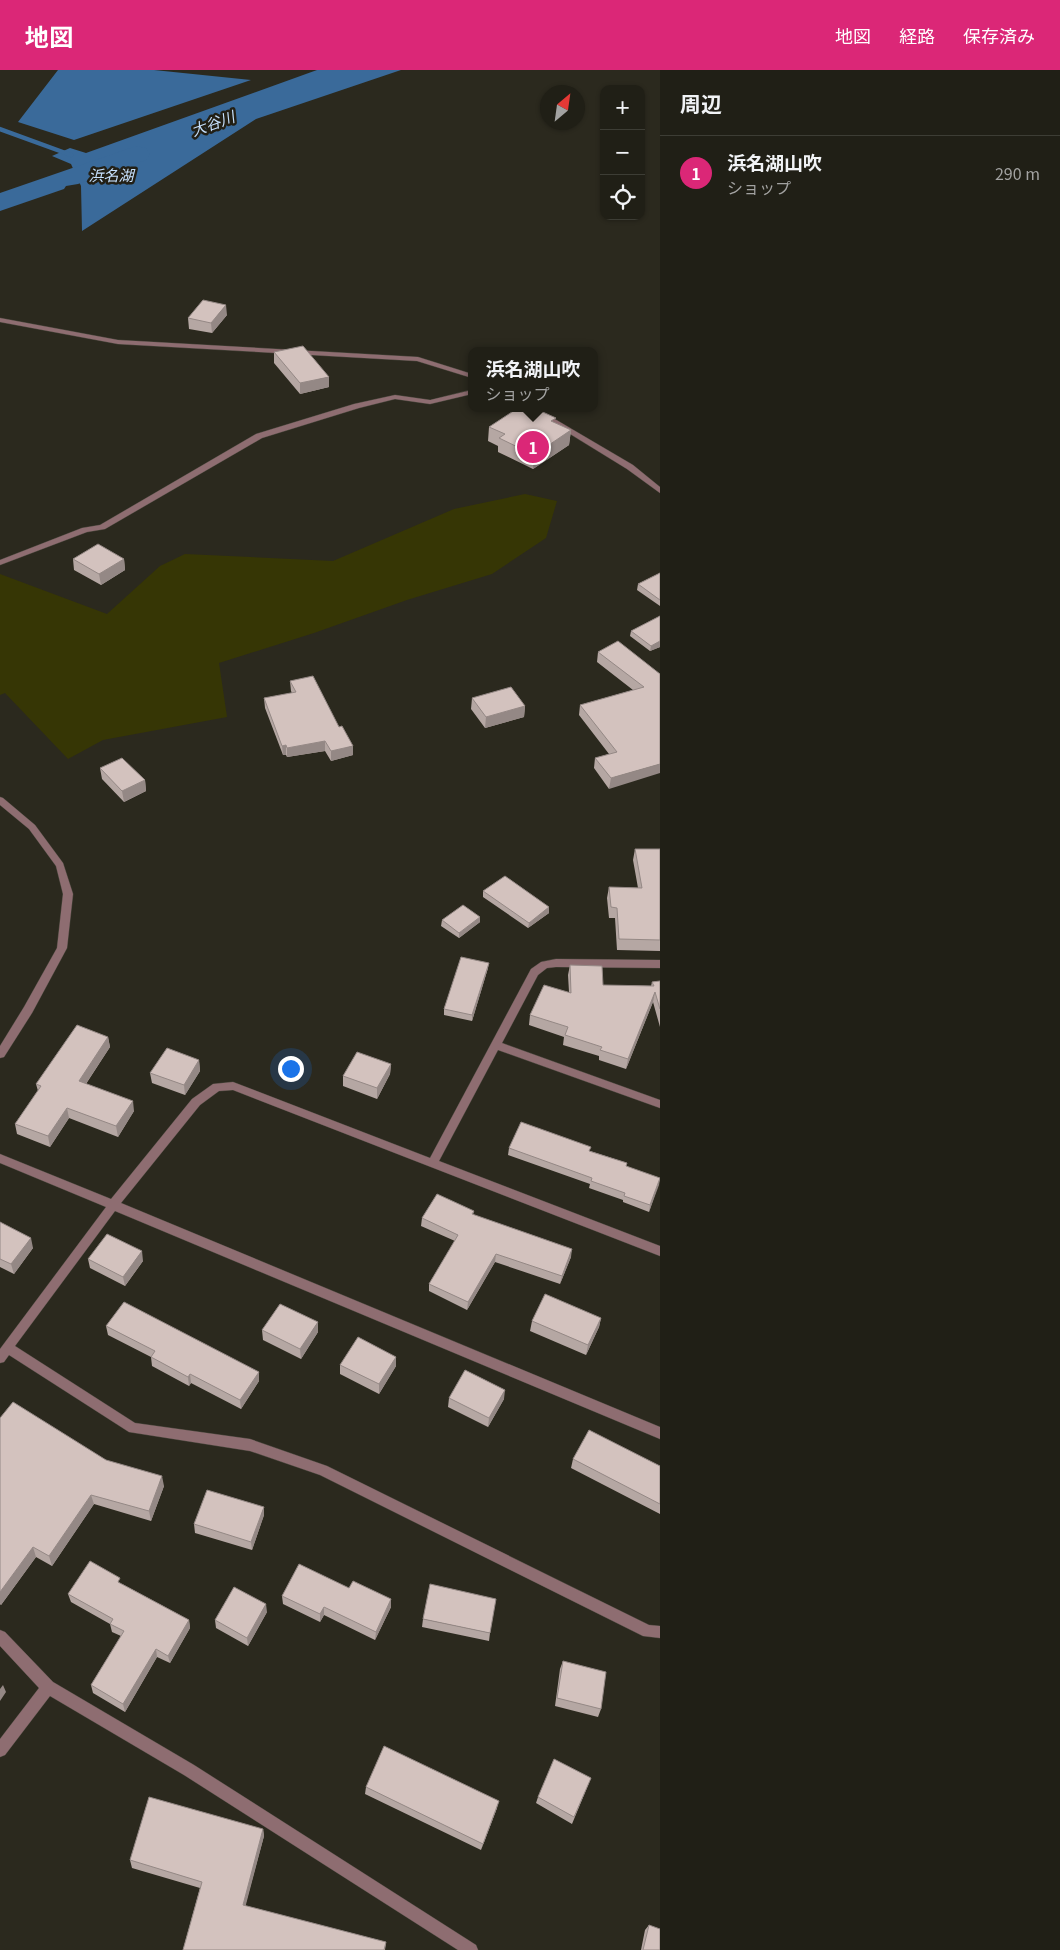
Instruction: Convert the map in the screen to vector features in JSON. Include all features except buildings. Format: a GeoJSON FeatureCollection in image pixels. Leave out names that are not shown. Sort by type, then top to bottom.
{"type":"FeatureCollection","features":[{"type":"Feature","properties":{"kind":"street"},"geometry":{"type":"LineString","coordinates":[[0,320],[118,342],[418,359],[468,375]]}},
{"type":"Feature","properties":{"kind":"street"},"geometry":{"type":"LineString","coordinates":[[0,563],[85,530],[102,527],[259,436],[357,406],[395,397],[430,402],[468,393]]}},
{"type":"Feature","properties":{"kind":"street"},"geometry":{"type":"LineString","coordinates":[[538,412],[630,467],[660,491]]}},
{"type":"Feature","properties":{"kind":"street"},"geometry":{"type":"LineString","coordinates":[[0,800],[32,827],[60,865],[68,894],[62,948],[28,1010],[0,1054]]}},
{"type":"Feature","properties":{"kind":"street"},"geometry":{"type":"LineString","coordinates":[[434,1162],[534,972],[544,965],[556,963],[660,964]]}},
{"type":"Feature","properties":{"kind":"street"},"geometry":{"type":"LineString","coordinates":[[497,1045],[660,1104]]}},
{"type":"Feature","properties":{"kind":"street"},"geometry":{"type":"LineString","coordinates":[[0,1358],[114,1204],[196,1102],[217,1086],[233,1086],[434,1162],[660,1251]]}},
{"type":"Feature","properties":{"kind":"street"},"geometry":{"type":"LineString","coordinates":[[0,1158],[660,1433]]}},
{"type":"Feature","properties":{"kind":"street"},"geometry":{"type":"LineString","coordinates":[[8,1348],[133,1428],[250,1445],[323,1470],[648,1631],[660,1632]]}},
{"type":"Feature","properties":{"kind":"street"},"geometry":{"type":"LineString","coordinates":[[0,1637],[48,1687],[189,1770],[471,1950]]}},
{"type":"Feature","properties":{"kind":"street"},"geometry":{"type":"LineString","coordinates":[[0,1750],[48,1687]]}},
{"type":"Feature","properties":{"kind":"shaded area"},"geometry":{"type":"Polygon","coordinates":[[[525,494],[557,501],[546,538],[492,574],[407,600],[314,633],[219,663],[227,717],[103,740],[68,759],[5,693],[0,695],[0,574],[107,614],[160,566],[185,554],[333,561],[454,509],[525,494]]]}},
{"type":"Feature","properties":{"kind":"water"},"geometry":{"type":"Polygon","coordinates":[[[58,70],[154,70],[251,80],[74,140],[18,122],[58,70]]]}},
{"type":"Feature","properties":{"kind":"water","name":"浜名湖"},"geometry":{"type":"Polygon","coordinates":[[[317,70],[401,70],[256,119],[82,231],[81,186],[71,164],[52,156],[70,148],[86,153],[317,70]]]}},
{"type":"Feature","properties":{"kind":"waterway"},"geometry":{"type":"LineString","coordinates":[[0,129],[71,155]]}},
{"type":"Feature","properties":{"kind":"waterway","name":"大谷川"},"geometry":{"type":"LineString","coordinates":[[68,178],[136,154]]}},
{"type":"Feature","properties":{"kind":"waterway","name":"大谷川"},"geometry":{"type":"LineString","coordinates":[[0,203],[54,183]]}},
{"type":"Feature","properties":{"kind":"place","name":"浜名湖山吹"},"geometry":{"type":"Point","coordinates":[533,447]}}]}
